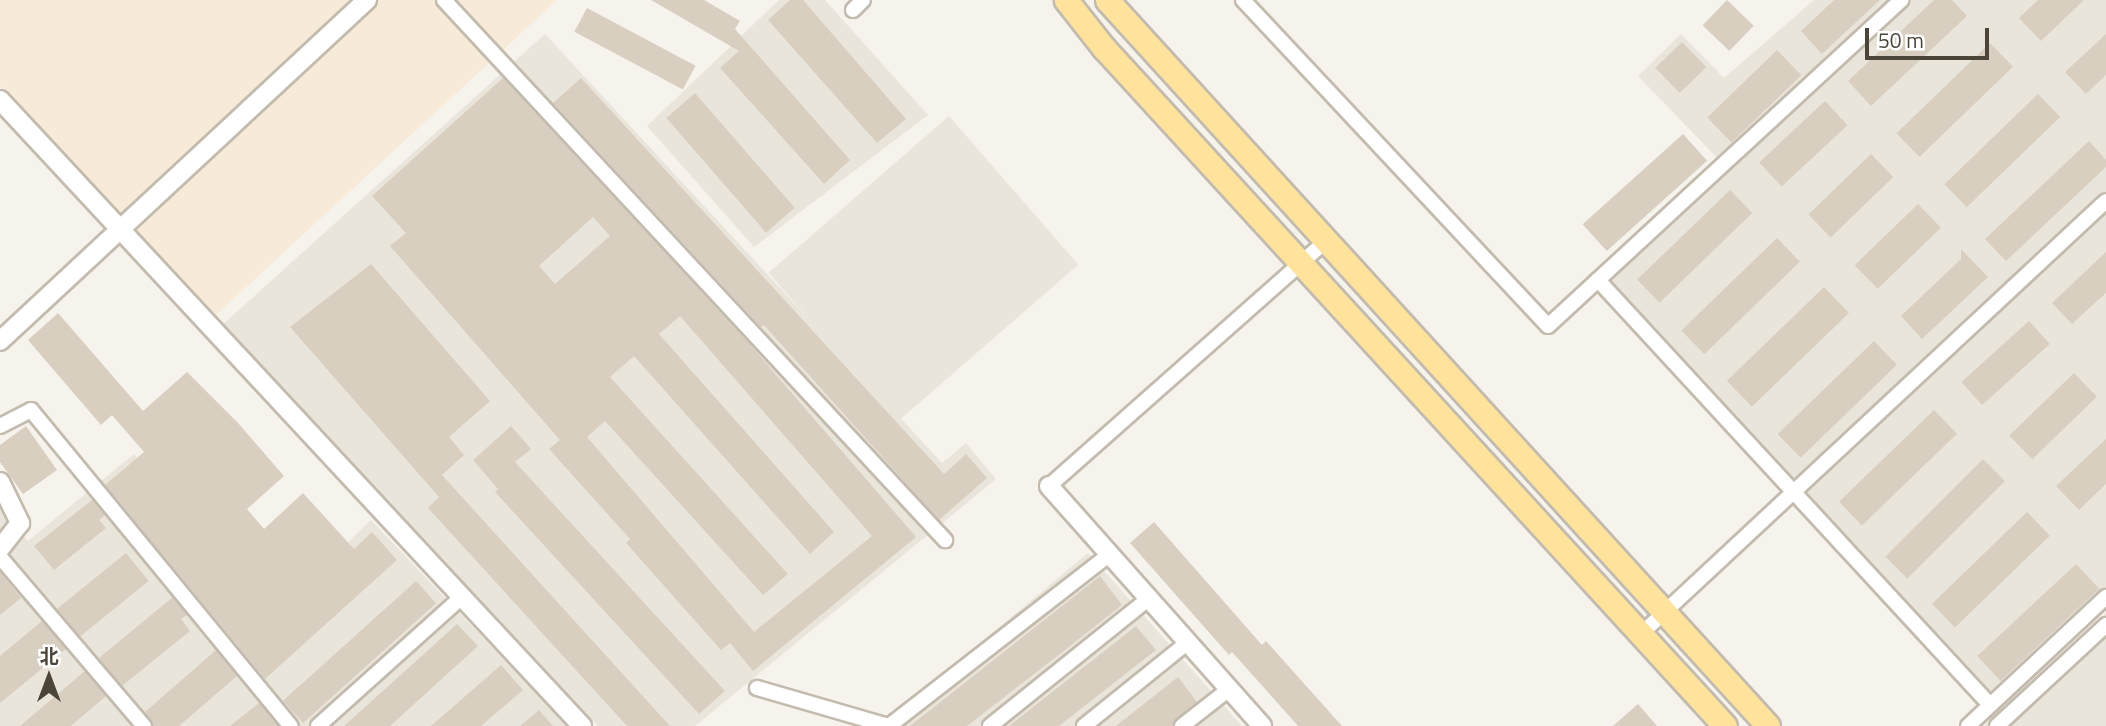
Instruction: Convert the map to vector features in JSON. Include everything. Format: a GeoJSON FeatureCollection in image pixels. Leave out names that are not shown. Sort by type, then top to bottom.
{"type":"FeatureCollection","features":[{"type":"Feature","properties":{"kind":"main road"},"geometry":{"type":"LineString","coordinates":[[1066,0],[1725,726]]}},
{"type":"Feature","properties":{"kind":"main road"},"geometry":{"type":"LineString","coordinates":[[1107,0],[1768,726]]}},
{"type":"Feature","properties":{"kind":"street"},"geometry":{"type":"LineString","coordinates":[[0,341],[367,0]]}},
{"type":"Feature","properties":{"kind":"street"},"geometry":{"type":"LineString","coordinates":[[444,0],[945,540]]}},
{"type":"Feature","properties":{"kind":"street"},"geometry":{"type":"LineString","coordinates":[[1243,0],[1548,326],[1901,0]]}},
{"type":"Feature","properties":{"kind":"street"},"geometry":{"type":"LineString","coordinates":[[0,100],[582,726]]}},
{"type":"Feature","properties":{"kind":"street"},"geometry":{"type":"LineString","coordinates":[[1640,634],[2106,201]]}},
{"type":"Feature","properties":{"kind":"street"},"geometry":{"type":"LineString","coordinates":[[1262,726],[1049,486],[1325,242]]}},
{"type":"Feature","properties":{"kind":"street"},"geometry":{"type":"LineString","coordinates":[[1598,280],[1990,705]]}},
{"type":"Feature","properties":{"kind":"street"},"geometry":{"type":"LineString","coordinates":[[0,426],[31,410],[290,726]]}},
{"type":"Feature","properties":{"kind":"street"},"geometry":{"type":"LineString","coordinates":[[0,482],[20,523],[0,549]]}},
{"type":"Feature","properties":{"kind":"street"},"geometry":{"type":"LineString","coordinates":[[757,688],[889,726],[1110,554]]}},
{"type":"Feature","properties":{"kind":"street"},"geometry":{"type":"LineString","coordinates":[[0,557],[144,726]]}},
{"type":"Feature","properties":{"kind":"street"},"geometry":{"type":"LineString","coordinates":[[318,726],[463,596]]}},
{"type":"Feature","properties":{"kind":"street"},"geometry":{"type":"LineString","coordinates":[[1968,726],[2106,597]]}},
{"type":"Feature","properties":{"kind":"street"},"geometry":{"type":"LineString","coordinates":[[990,726],[1149,598]]}},
{"type":"Feature","properties":{"kind":"street"},"geometry":{"type":"LineString","coordinates":[[1997,726],[2106,625]]}},
{"type":"Feature","properties":{"kind":"street"},"geometry":{"type":"LineString","coordinates":[[1084,726],[1188,642]]}},
{"type":"Feature","properties":{"kind":"street"},"geometry":{"type":"LineString","coordinates":[[1182,726],[1229,689]]}},
{"type":"Feature","properties":{"kind":"shaded area"},"geometry":{"type":"Polygon","coordinates":[[[0,0],[557,0],[216,315],[0,86],[0,0]]]}},
{"type":"Feature","properties":{"kind":"shaded area"},"geometry":{"type":"Polygon","coordinates":[[[779,0],[825,0],[928,115],[754,247],[647,126],[779,0]]]}},
{"type":"Feature","properties":{"kind":"shaded area"},"geometry":{"type":"Polygon","coordinates":[[[1814,0],[2106,0],[2106,605],[1999,703],[1604,275],[1722,163],[1638,76],[1681,34],[1724,78],[1814,0]]]}},
{"type":"Feature","properties":{"kind":"shaded area"},"geometry":{"type":"Polygon","coordinates":[[[545,34],[942,463],[966,443],[996,479],[695,726],[598,726],[221,326],[545,34]]]}},
{"type":"Feature","properties":{"kind":"shaded area"},"geometry":{"type":"Polygon","coordinates":[[[949,116],[1078,265],[898,421],[769,273],[949,116]]]}},
{"type":"Feature","properties":{"kind":"shaded area"},"geometry":{"type":"Polygon","coordinates":[[[134,454],[272,615],[371,520],[567,726],[0,726],[0,507],[28,541],[134,454]]]}},
{"type":"Feature","properties":{"kind":"shaded area"},"geometry":{"type":"Polygon","coordinates":[[[1088,553],[1242,726],[881,726],[1088,553]]]}},
{"type":"Feature","properties":{"kind":"shaded area"},"geometry":{"type":"Polygon","coordinates":[[[2106,613],[2106,726],[1984,726],[2106,613]]]}},
{"type":"Feature","properties":{"kind":"building"},"geometry":{"type":"Polygon","coordinates":[[[651,0],[704,0],[740,21],[735,29],[850,160],[824,184],[720,68],[739,51],[651,0]]]}},
{"type":"Feature","properties":{"kind":"building"},"geometry":{"type":"Polygon","coordinates":[[[790,0],[803,0],[906,119],[877,143],[768,20],[790,0]]]}},
{"type":"Feature","properties":{"kind":"building"},"geometry":{"type":"Polygon","coordinates":[[[1727,0],[1754,26],[1729,51],[1703,25],[1727,0]]]}},
{"type":"Feature","properties":{"kind":"building"},"geometry":{"type":"Polygon","coordinates":[[[1834,0],[1880,0],[1822,54],[1801,31],[1834,0]]]}},
{"type":"Feature","properties":{"kind":"building"},"geometry":{"type":"Polygon","coordinates":[[[1934,0],[1952,0],[1967,16],[1871,106],[1848,81],[1934,0]]]}},
{"type":"Feature","properties":{"kind":"building"},"geometry":{"type":"Polygon","coordinates":[[[2038,0],[2084,0],[2041,41],[2019,18],[2038,0]]]}},
{"type":"Feature","properties":{"kind":"building"},"geometry":{"type":"Polygon","coordinates":[[[587,8],[696,66],[683,90],[574,32],[587,8]]]}},
{"type":"Feature","properties":{"kind":"building"},"geometry":{"type":"Polygon","coordinates":[[[2106,34],[2106,75],[2086,94],[2065,72],[2106,34]]]}},
{"type":"Feature","properties":{"kind":"building"},"geometry":{"type":"Polygon","coordinates":[[[1682,42],[1706,67],[1680,93],[1655,68],[1682,42]]]}},
{"type":"Feature","properties":{"kind":"building"},"geometry":{"type":"Polygon","coordinates":[[[1990,43],[2013,67],[1919,157],[1896,133],[1990,43]]]}},
{"type":"Feature","properties":{"kind":"building"},"geometry":{"type":"Polygon","coordinates":[[[1777,50],[1801,75],[1732,143],[1707,117],[1777,50]]]}},
{"type":"Feature","properties":{"kind":"building"},"geometry":{"type":"Polygon","coordinates":[[[503,78],[746,340],[916,537],[753,671],[730,643],[721,650],[626,543],[630,539],[549,449],[560,440],[390,246],[406,233],[372,196],[503,78]],[[593,217],[539,266],[555,284],[610,236],[593,217]],[[680,316],[659,334],[834,532],[810,554],[634,356],[610,377],[788,574],[763,595],[605,421],[587,437],[754,632],[872,536],[680,316]]]}},
{"type":"Feature","properties":{"kind":"building"},"geometry":{"type":"Polygon","coordinates":[[[581,78],[944,474],[966,454],[987,478],[939,520],[764,325],[761,327],[553,103],[581,78]]]}},
{"type":"Feature","properties":{"kind":"building"},"geometry":{"type":"Polygon","coordinates":[[[695,93],[795,208],[766,233],[666,118],[695,93]]]}},
{"type":"Feature","properties":{"kind":"building"},"geometry":{"type":"Polygon","coordinates":[[[2038,94],[2060,117],[1967,207],[1944,184],[2038,94]]]}},
{"type":"Feature","properties":{"kind":"building"},"geometry":{"type":"Polygon","coordinates":[[[1825,101],[1848,125],[1782,187],[1759,162],[1825,101]]]}},
{"type":"Feature","properties":{"kind":"building"},"geometry":{"type":"Polygon","coordinates":[[[1683,134],[1707,161],[1607,251],[1583,224],[1683,134]]]}},
{"type":"Feature","properties":{"kind":"building"},"geometry":{"type":"Polygon","coordinates":[[[2089,141],[2106,160],[2106,167],[2006,261],[1985,239],[2089,141]]]}},
{"type":"Feature","properties":{"kind":"building"},"geometry":{"type":"Polygon","coordinates":[[[1871,154],[1893,177],[1831,237],[1808,214],[1871,154]]]}},
{"type":"Feature","properties":{"kind":"building"},"geometry":{"type":"Polygon","coordinates":[[[1730,190],[1752,213],[1659,303],[1637,280],[1730,190]]]}},
{"type":"Feature","properties":{"kind":"building"},"geometry":{"type":"Polygon","coordinates":[[[1918,204],[1941,228],[1878,289],[1855,265],[1918,204]]]}},
{"type":"Feature","properties":{"kind":"building"},"geometry":{"type":"Polygon","coordinates":[[[1777,238],[1800,262],[1704,354],[1681,330],[1777,238]]]}},
{"type":"Feature","properties":{"kind":"building"},"geometry":{"type":"Polygon","coordinates":[[[1961,249],[1988,277],[1922,339],[1901,316],[1961,259],[1961,249]]]}},
{"type":"Feature","properties":{"kind":"building"},"geometry":{"type":"Polygon","coordinates":[[[2106,252],[2106,293],[2072,324],[2052,303],[2106,252]]]}},
{"type":"Feature","properties":{"kind":"building"},"geometry":{"type":"Polygon","coordinates":[[[371,264],[490,401],[449,437],[464,455],[442,475],[670,726],[627,726],[428,508],[439,497],[290,327],[371,264]]]}},
{"type":"Feature","properties":{"kind":"building"},"geometry":{"type":"Polygon","coordinates":[[[1824,287],[1849,313],[1752,407],[1727,381],[1824,287]]]}},
{"type":"Feature","properties":{"kind":"building"},"geometry":{"type":"Polygon","coordinates":[[[58,313],[143,411],[187,372],[238,423],[284,476],[247,509],[264,529],[303,493],[354,549],[372,532],[397,560],[265,679],[105,485],[144,452],[112,415],[101,425],[28,340],[58,313]]]}},
{"type":"Feature","properties":{"kind":"building"},"geometry":{"type":"Polygon","coordinates":[[[2029,321],[2050,344],[1982,405],[1961,382],[2029,321]]]}},
{"type":"Feature","properties":{"kind":"building"},"geometry":{"type":"Polygon","coordinates":[[[1874,341],[1897,365],[1801,458],[1778,434],[1874,341]]]}},
{"type":"Feature","properties":{"kind":"building"},"geometry":{"type":"Polygon","coordinates":[[[2074,373],[2097,397],[2032,459],[2009,436],[2074,373]]]}},
{"type":"Feature","properties":{"kind":"building"},"geometry":{"type":"Polygon","coordinates":[[[1934,410],[1957,434],[1862,525],[1839,502],[1934,410]]]}},
{"type":"Feature","properties":{"kind":"building"},"geometry":{"type":"Polygon","coordinates":[[[26,426],[57,470],[23,494],[0,462],[0,445],[26,426]]]}},
{"type":"Feature","properties":{"kind":"building"},"geometry":{"type":"Polygon","coordinates":[[[511,426],[531,449],[515,462],[725,691],[699,714],[495,492],[498,489],[473,460],[511,426]]]}},
{"type":"Feature","properties":{"kind":"building"},"geometry":{"type":"Polygon","coordinates":[[[2106,439],[2106,484],[2079,510],[2056,486],[2106,439]]]}},
{"type":"Feature","properties":{"kind":"building"},"geometry":{"type":"Polygon","coordinates":[[[1983,459],[2005,481],[1907,579],[1885,557],[1983,459]]]}},
{"type":"Feature","properties":{"kind":"building"},"geometry":{"type":"Polygon","coordinates":[[[92,500],[105,515],[99,520],[106,528],[54,570],[34,546],[92,500]]]}},
{"type":"Feature","properties":{"kind":"building"},"geometry":{"type":"Polygon","coordinates":[[[2027,512],[2050,536],[1955,627],[1932,604],[2027,512]]]}},
{"type":"Feature","properties":{"kind":"building"},"geometry":{"type":"Polygon","coordinates":[[[1154,522],[1262,645],[1266,641],[1342,726],[1298,726],[1232,652],[1229,655],[1130,543],[1154,522]]]}},
{"type":"Feature","properties":{"kind":"building"},"geometry":{"type":"Polygon","coordinates":[[[126,553],[149,581],[79,637],[57,609],[126,553]]]}},
{"type":"Feature","properties":{"kind":"building"},"geometry":{"type":"Polygon","coordinates":[[[2076,564],[2099,589],[2000,681],[1977,656],[2076,564]]]}},
{"type":"Feature","properties":{"kind":"building"},"geometry":{"type":"Polygon","coordinates":[[[0,572],[21,598],[0,615],[0,572]]]}},
{"type":"Feature","properties":{"kind":"building"},"geometry":{"type":"Polygon","coordinates":[[[1100,576],[1122,605],[967,726],[910,726],[1100,576]]]}},
{"type":"Feature","properties":{"kind":"building"},"geometry":{"type":"Polygon","coordinates":[[[416,581],[436,603],[303,723],[283,701],[416,581]]]}},
{"type":"Feature","properties":{"kind":"building"},"geometry":{"type":"Polygon","coordinates":[[[173,597],[187,615],[181,619],[190,631],[122,686],[99,658],[173,597]]]}},
{"type":"Feature","properties":{"kind":"building"},"geometry":{"type":"Polygon","coordinates":[[[42,621],[66,649],[0,703],[0,656],[42,621]]]}},
{"type":"Feature","properties":{"kind":"building"},"geometry":{"type":"Polygon","coordinates":[[[457,624],[478,646],[390,726],[344,726],[457,624]]]}},
{"type":"Feature","properties":{"kind":"building"},"geometry":{"type":"Polygon","coordinates":[[[1136,626],[1156,650],[1059,726],[1009,726],[1136,626]]]}},
{"type":"Feature","properties":{"kind":"building"},"geometry":{"type":"Polygon","coordinates":[[[216,650],[237,676],[179,726],[153,726],[145,712],[216,650]]]}},
{"type":"Feature","properties":{"kind":"building"},"geometry":{"type":"Polygon","coordinates":[[[501,665],[523,690],[481,726],[431,726],[501,665]]]}},
{"type":"Feature","properties":{"kind":"building"},"geometry":{"type":"Polygon","coordinates":[[[85,671],[106,696],[71,726],[20,726],[85,671]]]}},
{"type":"Feature","properties":{"kind":"building"},"geometry":{"type":"Polygon","coordinates":[[[1178,677],[1197,702],[1173,726],[1116,726],[1178,677]]]}},
{"type":"Feature","properties":{"kind":"building"},"geometry":{"type":"Polygon","coordinates":[[[259,703],[279,726],[230,726],[259,703]]]}},
{"type":"Feature","properties":{"kind":"building"},"geometry":{"type":"Polygon","coordinates":[[[1638,704],[1657,726],[1613,726],[1638,704]]]}},
{"type":"Feature","properties":{"kind":"building"},"geometry":{"type":"Polygon","coordinates":[[[539,710],[553,726],[520,726],[539,710]]]}}]}
